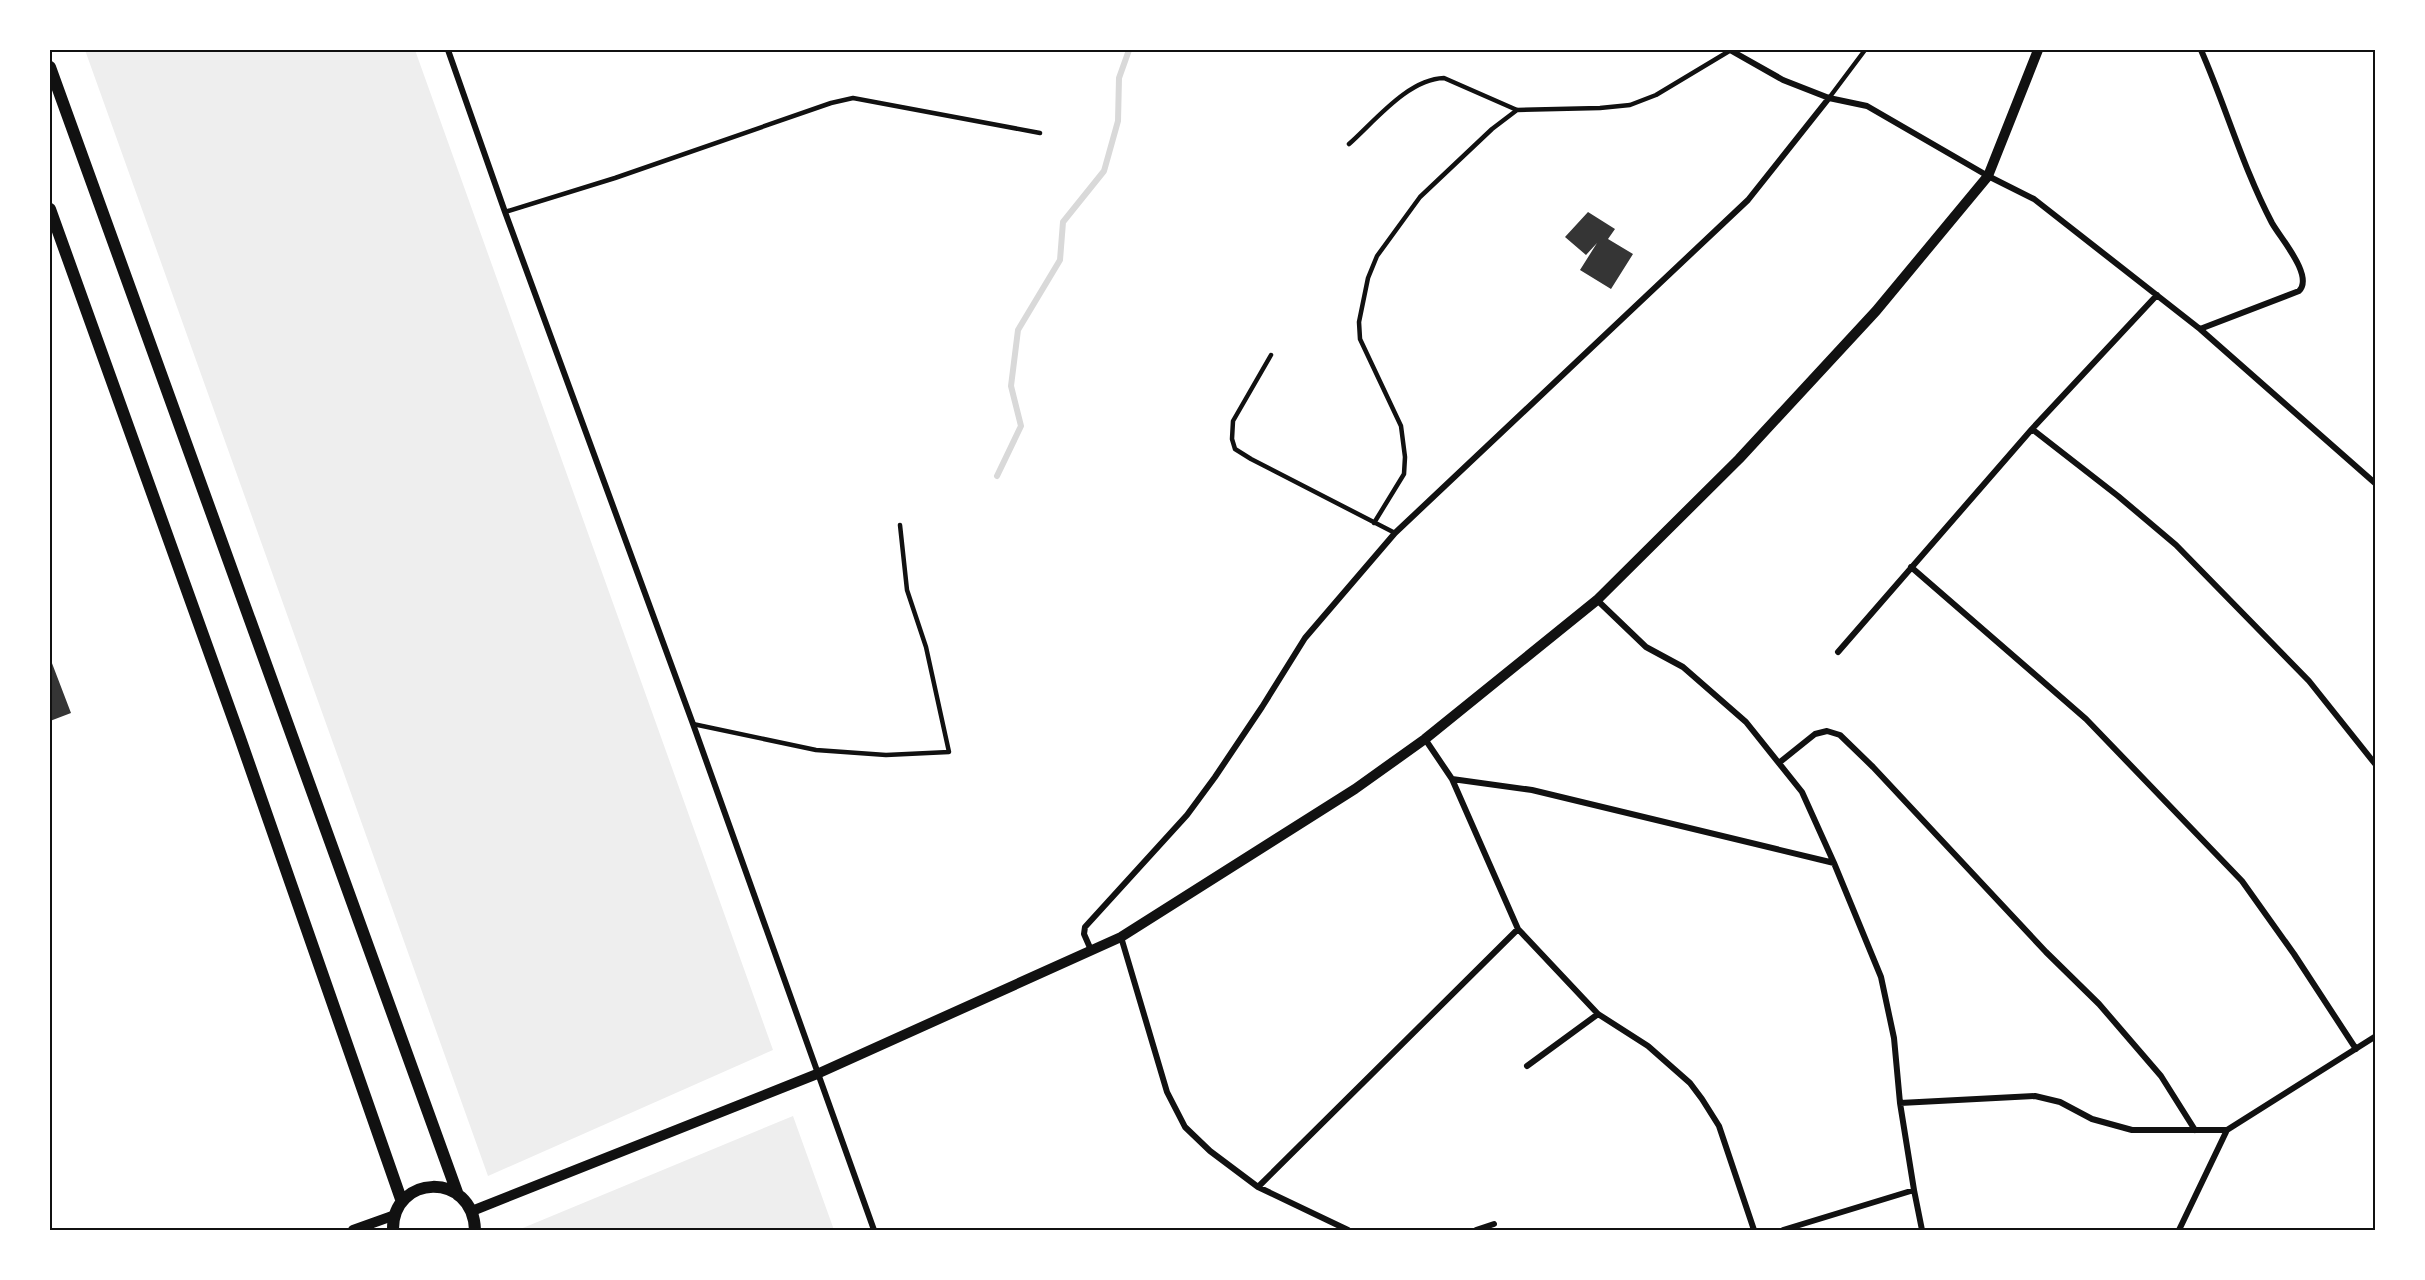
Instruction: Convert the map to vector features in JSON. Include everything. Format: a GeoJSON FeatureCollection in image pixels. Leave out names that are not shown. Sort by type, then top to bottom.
{"type":"FeatureCollection","features":[{"type":"Feature","properties":{"kind":"main road"},"geometry":{"type":"LineString","coordinates":[[50,67],[458,1195]]}},
{"type":"Feature","properties":{"kind":"main road"},"geometry":{"type":"LineString","coordinates":[[50,209],[237,727],[402,1202]]}},
{"type":"Feature","properties":{"kind":"main road"},"geometry":{"type":"LineString","coordinates":[[393,1230],[395,1215],[402,1202],[412,1193],[425,1188],[446,1188],[458,1195],[472,1211],[475,1230]]}},
{"type":"Feature","properties":{"kind":"street"},"geometry":{"type":"LineString","coordinates":[[448,50],[874,1230]]}},
{"type":"Feature","properties":{"kind":"street"},"geometry":{"type":"LineString","coordinates":[[1730,50],[1784,80],[1828,98],[1867,106],[1988,176],[2034,199],[2200,329],[2376,484]]}},
{"type":"Feature","properties":{"kind":"street"},"geometry":{"type":"LineString","coordinates":[[472,1211],[818,1074],[1121,937],[1355,789],[1425,740],[1597,600],[1739,459],[1876,311],[1988,176],[2038,50]]}},
{"type":"Feature","properties":{"kind":"street"},"geometry":{"type":"LineString","coordinates":[[2200,329],[2299,291],[2304,279],[2300,268],[2274,226],[2249,174],[2201,50]]}},
{"type":"Feature","properties":{"kind":"street"},"geometry":{"type":"LineString","coordinates":[[1091,950],[1084,934],[1085,927],[1187,815],[1256,716],[1305,638],[1395,533],[1748,200],[1828,98]]}},
{"type":"Feature","properties":{"kind":"street"},"geometry":{"type":"LineString","coordinates":[[1838,652],[2032,429],[2157,295]]}},
{"type":"Feature","properties":{"kind":"street"},"geometry":{"type":"LineString","coordinates":[[2032,429],[2176,545],[2309,681],[2376,765]]}},
{"type":"Feature","properties":{"kind":"street"},"geometry":{"type":"LineString","coordinates":[[1911,567],[2086,719],[2241,881],[2294,954],[2356,1049]]}},
{"type":"Feature","properties":{"kind":"street"},"geometry":{"type":"LineString","coordinates":[[1597,600],[1646,647],[1683,667],[1746,722],[1802,792],[1881,977],[1894,1038],[1900,1103],[1922,1230]]}},
{"type":"Feature","properties":{"kind":"street"},"geometry":{"type":"LineString","coordinates":[[1780,762],[1815,734],[1827,731],[1840,735],[2098,1004],[2161,1076],[2195,1130]]}},
{"type":"Feature","properties":{"kind":"street"},"geometry":{"type":"LineString","coordinates":[[1425,740],[1452,779],[1518,930],[1598,1014],[1648,1046],[1690,1083],[1702,1099],[1719,1126],[1754,1230]]}},
{"type":"Feature","properties":{"kind":"street"},"geometry":{"type":"LineString","coordinates":[[1452,779],[1532,790],[1834,863]]}},
{"type":"Feature","properties":{"kind":"street"},"geometry":{"type":"LineString","coordinates":[[1258,1187],[1518,930]]}},
{"type":"Feature","properties":{"kind":"street"},"geometry":{"type":"LineString","coordinates":[[1121,937],[1167,1092],[1185,1127],[1210,1151],[1258,1187],[1348,1230]]}},
{"type":"Feature","properties":{"kind":"street"},"geometry":{"type":"LineString","coordinates":[[1527,1066],[1598,1014]]}},
{"type":"Feature","properties":{"kind":"street"},"geometry":{"type":"LineString","coordinates":[[1900,1103],[2035,1096],[2060,1102],[2092,1119],[2132,1130],[2227,1130],[2376,1036]]}},
{"type":"Feature","properties":{"kind":"street"},"geometry":{"type":"LineString","coordinates":[[2179,1230],[2227,1130]]}},
{"type":"Feature","properties":{"kind":"street"},"geometry":{"type":"LineString","coordinates":[[1783,1230],[1914,1190]]}},
{"type":"Feature","properties":{"kind":"street"},"geometry":{"type":"LineString","coordinates":[[353,1230],[395,1215]]}},
{"type":"Feature","properties":{"kind":"street"},"geometry":{"type":"LineString","coordinates":[[1476,1230],[1494,1224]]}},
{"type":"Feature","properties":{"kind":"lane"},"geometry":{"type":"LineString","coordinates":[[1350,144],[1415,85],[1430,78],[1444,78],[1517,110],[1600,108],[1630,105],[1656,95],[1730,50]]}},
{"type":"Feature","properties":{"kind":"lane"},"geometry":{"type":"LineString","coordinates":[[1828,98],[1864,50]]}},
{"type":"Feature","properties":{"kind":"lane"},"geometry":{"type":"LineString","coordinates":[[505,212],[626,174],[831,103],[854,98],[1040,133]]}},
{"type":"Feature","properties":{"kind":"lane"},"geometry":{"type":"LineString","coordinates":[[1374,523],[1404,474],[1405,457],[1401,426],[1360,339],[1359,322],[1368,278],[1377,256],[1420,197],[1492,129],[1517,110]]}},
{"type":"Feature","properties":{"kind":"lane"},"geometry":{"type":"LineString","coordinates":[[1271,355],[1233,421],[1232,439],[1235,449],[1395,533]]}},
{"type":"Feature","properties":{"kind":"lane"},"geometry":{"type":"LineString","coordinates":[[693,724],[816,750],[886,754],[949,752],[926,647],[907,590],[900,525]]}},
{"type":"Feature","properties":{"kind":"shaded area"},"geometry":{"type":"Polygon","coordinates":[[[85,50],[415,50],[773,1050],[488,1176],[85,50]]]}},
{"type":"Feature","properties":{"kind":"shaded area"},"geometry":{"type":"Polygon","coordinates":[[[793,1116],[834,1230],[518,1230],[793,1116]]]}},
{"type":"Feature","properties":{"kind":"building"},"geometry":{"type":"Polygon","coordinates":[[[1588,212],[1615,229],[1608,239],[1633,254],[1611,289],[1580,270],[1597,243],[1586,255],[1565,237],[1588,212]]]}},
{"type":"Feature","properties":{"kind":"building"},"geometry":{"type":"Polygon","coordinates":[[[50,658],[71,713],[50,721],[50,658]]]}},
{"type":"Feature","properties":{"kind":"waterway"},"geometry":{"type":"LineString","coordinates":[[997,476],[1021,426],[1011,386],[1018,330],[1060,260],[1063,222],[1104,171],[1118,121],[1119,78],[1129,50]]}}]}
